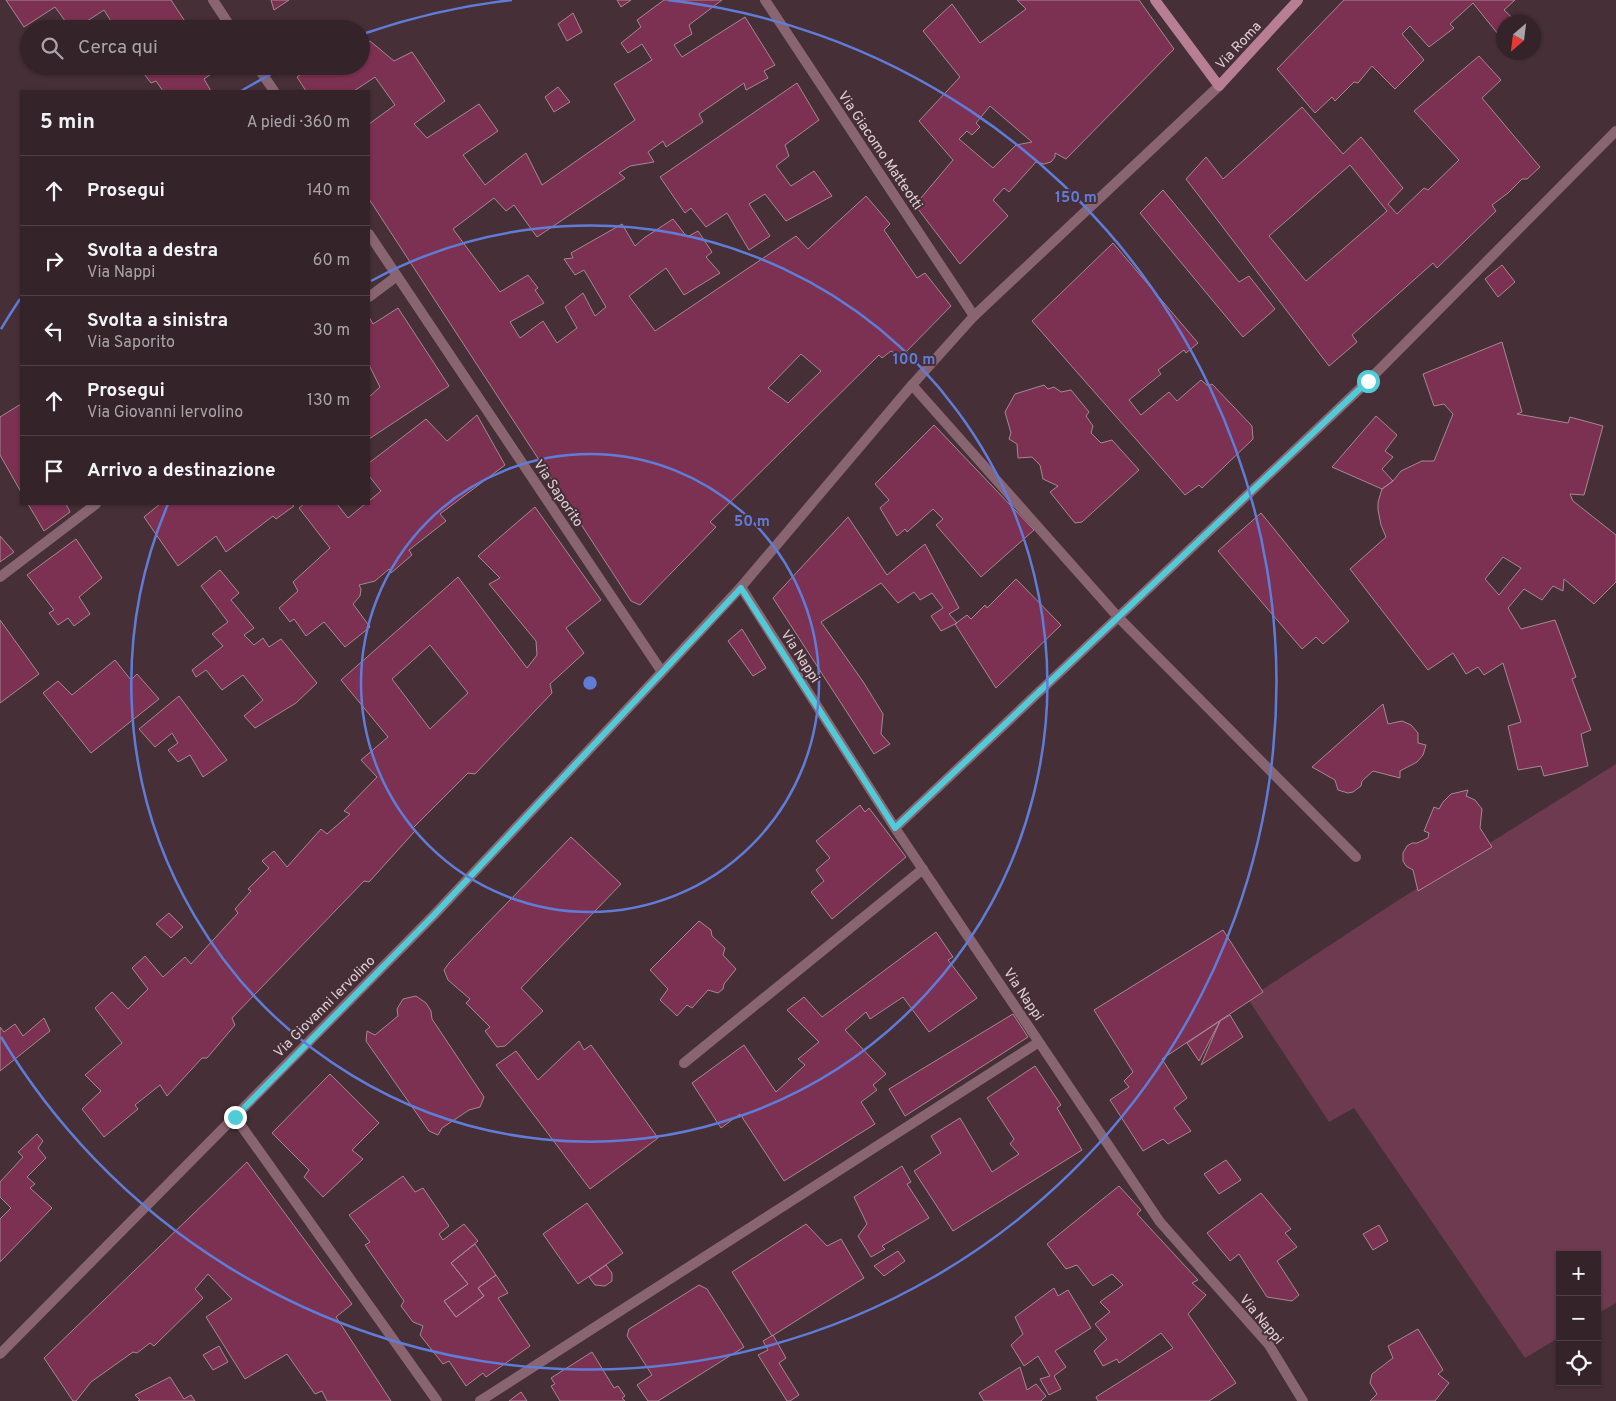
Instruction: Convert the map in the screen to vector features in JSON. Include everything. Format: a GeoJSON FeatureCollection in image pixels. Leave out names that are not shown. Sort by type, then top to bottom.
{"type":"FeatureCollection","features":[{"type":"Feature","properties":{"kind":"main road"},"geometry":{"type":"LineString","coordinates":[[1155,0],[1218,86]]}},
{"type":"Feature","properties":{"kind":"main road","name":"Via Roma"},"geometry":{"type":"LineString","coordinates":[[1218,86],[1298,0]]}},
{"type":"Feature","properties":{"kind":"street"},"geometry":{"type":"LineString","coordinates":[[213,0],[226,20]]}},
{"type":"Feature","properties":{"kind":"street","name":"Via Giacomo Matteotti"},"geometry":{"type":"LineString","coordinates":[[765,0],[974,316]]}},
{"type":"Feature","properties":{"kind":"street"},"geometry":{"type":"LineString","coordinates":[[263,75],[273,90]]}},
{"type":"Feature","properties":{"kind":"street"},"geometry":{"type":"LineString","coordinates":[[662,672],[741,588],[912,385],[974,316],[1218,86]]}},
{"type":"Feature","properties":{"kind":"street"},"geometry":{"type":"LineString","coordinates":[[895,828],[1368,381],[1616,131]]}},
{"type":"Feature","properties":{"kind":"street","name":"Via Saporito"},"geometry":{"type":"LineString","coordinates":[[370,236],[662,672]]}},
{"type":"Feature","properties":{"kind":"street"},"geometry":{"type":"LineString","coordinates":[[370,296],[397,276]]}},
{"type":"Feature","properties":{"kind":"street"},"geometry":{"type":"LineString","coordinates":[[912,385],[1118,618],[1356,857]]}},
{"type":"Feature","properties":{"kind":"street"},"geometry":{"type":"LineString","coordinates":[[0,577],[95,505]]}},
{"type":"Feature","properties":{"kind":"street","name":"Via Nappi"},"geometry":{"type":"LineString","coordinates":[[741,588],[895,828],[1160,1222],[1269,1345],[1303,1401]]}},
{"type":"Feature","properties":{"kind":"street","name":"Via Giovanni Iervolino"},"geometry":{"type":"LineString","coordinates":[[0,1354],[434,915],[662,672]]}},
{"type":"Feature","properties":{"kind":"street"},"geometry":{"type":"LineString","coordinates":[[684,1063],[923,868]]}},
{"type":"Feature","properties":{"kind":"street"},"geometry":{"type":"LineString","coordinates":[[480,1401],[1040,1042]]}},
{"type":"Feature","properties":{"kind":"street"},"geometry":{"type":"LineString","coordinates":[[235,1117],[436,1401]]}},
{"type":"Feature","properties":{"kind":"shaded area"},"geometry":{"type":"Polygon","coordinates":[[[1616,764],[1616,1303],[1601,1312],[1601,1251],[1556,1251],[1556,1339],[1525,1358],[1354,1108],[1329,1122],[1248,999],[1397,901],[1616,764]]]}},
{"type":"Feature","properties":{"kind":"building"},"geometry":{"type":"Polygon","coordinates":[[[6,0],[171,0],[184,20],[110,20],[104,10],[89,20],[64,20],[55,7],[35,20],[20,21],[6,0]]]}},
{"type":"Feature","properties":{"kind":"building"},"geometry":{"type":"Polygon","coordinates":[[[271,0],[289,0],[274,10],[271,0]]]}},
{"type":"Feature","properties":{"kind":"building"},"geometry":{"type":"Polygon","coordinates":[[[617,0],[631,0],[621,7],[617,0]]]}},
{"type":"Feature","properties":{"kind":"building"},"geometry":{"type":"Polygon","coordinates":[[[664,0],[722,0],[689,25],[692,34],[674,45],[682,57],[745,17],[775,65],[764,71],[768,78],[746,90],[744,83],[699,114],[703,122],[666,147],[663,141],[648,152],[654,162],[630,166],[619,173],[625,178],[537,237],[514,205],[506,211],[494,198],[453,229],[500,292],[528,275],[538,288],[535,290],[544,303],[510,322],[520,338],[543,321],[557,343],[577,328],[565,307],[583,293],[595,316],[606,307],[584,270],[575,275],[564,259],[573,258],[571,253],[622,224],[635,246],[673,219],[687,237],[698,231],[712,252],[706,257],[720,273],[684,295],[666,268],[629,296],[655,331],[796,236],[808,249],[866,196],[890,224],[884,230],[917,278],[925,273],[951,306],[901,357],[891,351],[882,358],[879,355],[710,522],[716,527],[640,605],[631,601],[370,201],[370,123],[395,105],[375,77],[356,90],[305,90],[297,77],[300,75],[370,75],[370,41],[394,61],[412,52],[445,101],[414,124],[427,138],[479,104],[498,131],[463,155],[485,185],[526,153],[542,185],[635,120],[614,84],[652,60],[642,44],[628,53],[621,43],[641,27],[637,20],[664,0]],[[801,354],[768,388],[788,403],[821,371],[801,354]]]}},
{"type":"Feature","properties":{"kind":"building"},"geometry":{"type":"Polygon","coordinates":[[[1017,0],[1139,0],[1174,49],[1066,159],[1055,153],[1055,157],[1051,162],[1044,164],[1036,162],[1009,192],[1004,188],[993,200],[1008,216],[960,264],[915,205],[953,160],[919,121],[960,77],[923,31],[952,4],[980,43],[1026,9],[1017,0]],[[990,106],[976,123],[980,127],[972,135],[967,131],[959,139],[993,168],[1016,145],[1032,142],[990,106]]]}},
{"type":"Feature","properties":{"kind":"building"},"geometry":{"type":"Polygon","coordinates":[[[1344,0],[1515,0],[1504,10],[1509,15],[1496,15],[1496,32],[1473,3],[1450,24],[1454,28],[1429,47],[1410,26],[1402,34],[1424,60],[1395,89],[1372,66],[1358,83],[1354,82],[1335,101],[1332,97],[1315,113],[1277,69],[1344,0]]]}},
{"type":"Feature","properties":{"kind":"building"},"geometry":{"type":"Polygon","coordinates":[[[573,13],[582,32],[567,41],[558,24],[573,13]]]}},
{"type":"Feature","properties":{"kind":"building"},"geometry":{"type":"Polygon","coordinates":[[[1479,56],[1501,80],[1482,98],[1540,167],[1527,179],[1522,179],[1492,205],[1496,211],[1437,268],[1433,263],[1352,335],[1357,342],[1329,366],[1186,179],[1206,157],[1223,179],[1302,107],[1343,154],[1361,137],[1403,188],[1388,204],[1397,214],[1424,188],[1428,190],[1459,160],[1414,111],[1479,56]],[[1350,165],[1269,236],[1306,281],[1387,211],[1350,165]]]}},
{"type":"Feature","properties":{"kind":"building"},"geometry":{"type":"Polygon","coordinates":[[[145,75],[210,75],[204,79],[210,90],[162,90],[156,81],[151,83],[145,75]]]}},
{"type":"Feature","properties":{"kind":"building"},"geometry":{"type":"Polygon","coordinates":[[[797,83],[819,120],[785,145],[789,156],[776,166],[791,186],[814,171],[832,196],[786,221],[765,194],[749,204],[770,236],[749,250],[727,213],[706,227],[691,208],[685,213],[660,177],[797,83]]]}},
{"type":"Feature","properties":{"kind":"building"},"geometry":{"type":"Polygon","coordinates":[[[558,87],[570,102],[554,112],[545,97],[558,87]]]}},
{"type":"Feature","properties":{"kind":"building"},"geometry":{"type":"Polygon","coordinates":[[[1163,190],[1239,282],[1249,276],[1275,309],[1243,337],[1140,213],[1163,190]]]}},
{"type":"Feature","properties":{"kind":"building"},"geometry":{"type":"Polygon","coordinates":[[[1113,243],[1198,343],[1186,353],[1184,350],[1158,370],[1161,374],[1129,400],[1141,415],[1169,392],[1177,401],[1201,380],[1208,386],[1212,384],[1252,426],[1253,439],[1202,488],[1199,485],[1185,495],[1032,321],[1113,243]]]}},
{"type":"Feature","properties":{"kind":"building"},"geometry":{"type":"Polygon","coordinates":[[[1502,265],[1515,282],[1498,297],[1485,279],[1502,265]]]}},
{"type":"Feature","properties":{"kind":"building"},"geometry":{"type":"Polygon","coordinates":[[[398,308],[449,386],[370,438],[370,396],[380,387],[370,367],[370,319],[373,324],[398,308]]]}},
{"type":"Feature","properties":{"kind":"building"},"geometry":{"type":"Polygon","coordinates":[[[1502,342],[1522,412],[1517,414],[1568,423],[1570,417],[1603,426],[1584,495],[1570,494],[1573,501],[1616,535],[1616,582],[1594,604],[1564,579],[1563,591],[1553,586],[1542,600],[1524,589],[1508,608],[1521,629],[1555,620],[1576,677],[1572,679],[1591,730],[1581,734],[1588,766],[1544,776],[1541,766],[1518,770],[1508,726],[1521,722],[1503,663],[1484,675],[1478,667],[1466,674],[1453,653],[1428,670],[1350,569],[1386,537],[1378,510],[1382,489],[1393,481],[1401,471],[1422,461],[1434,461],[1453,414],[1444,404],[1434,406],[1423,374],[1502,342]],[[1503,557],[1485,579],[1499,595],[1521,568],[1503,557]]]}},
{"type":"Feature","properties":{"kind":"building"},"geometry":{"type":"Polygon","coordinates":[[[1044,385],[1048,389],[1054,387],[1061,392],[1071,390],[1089,412],[1086,416],[1093,426],[1091,433],[1101,443],[1112,440],[1139,470],[1082,522],[1075,523],[1050,492],[1058,486],[1043,479],[1040,465],[1032,457],[1018,458],[1017,444],[1009,439],[1011,433],[1005,412],[1015,394],[1044,385]]]}},
{"type":"Feature","properties":{"kind":"building"},"geometry":{"type":"Polygon","coordinates":[[[20,405],[20,490],[0,455],[0,417],[20,405]]]}},
{"type":"Feature","properties":{"kind":"building"},"geometry":{"type":"Polygon","coordinates":[[[477,415],[505,465],[440,514],[446,521],[409,550],[412,555],[391,573],[389,569],[375,581],[359,585],[361,589],[360,596],[353,604],[370,627],[345,647],[324,622],[306,636],[294,619],[290,622],[279,608],[298,591],[293,582],[330,548],[299,508],[303,505],[338,505],[348,518],[364,505],[370,505],[370,500],[381,491],[370,477],[370,462],[426,419],[447,441],[477,415]]]}},
{"type":"Feature","properties":{"kind":"building"},"geometry":{"type":"Polygon","coordinates":[[[1376,416],[1397,435],[1385,451],[1393,457],[1382,469],[1393,481],[1382,489],[1332,467],[1376,416]]]}},
{"type":"Feature","properties":{"kind":"building"},"geometry":{"type":"Polygon","coordinates":[[[934,425],[1034,530],[981,577],[936,525],[943,519],[933,509],[907,532],[905,529],[897,536],[880,508],[889,500],[875,484],[934,425]]]}},
{"type":"Feature","properties":{"kind":"building"},"geometry":{"type":"Polygon","coordinates":[[[29,505],[66,505],[70,512],[44,531],[29,505]]]}},
{"type":"Feature","properties":{"kind":"building"},"geometry":{"type":"Polygon","coordinates":[[[159,505],[294,506],[276,519],[273,516],[226,552],[216,536],[178,566],[144,517],[159,505]]]}},
{"type":"Feature","properties":{"kind":"building"},"geometry":{"type":"Polygon","coordinates":[[[535,507],[601,600],[566,628],[584,653],[550,684],[552,693],[475,774],[468,773],[413,828],[415,831],[369,882],[364,881],[232,1018],[235,1025],[207,1058],[202,1058],[167,1096],[160,1085],[135,1105],[138,1109],[104,1137],[82,1109],[101,1091],[85,1075],[122,1043],[95,1008],[112,992],[128,1009],[148,989],[132,968],[145,956],[163,977],[185,957],[191,964],[238,913],[235,909],[251,891],[248,889],[269,868],[262,861],[274,851],[287,867],[321,829],[327,834],[350,814],[344,811],[377,777],[361,760],[388,737],[341,680],[458,577],[527,668],[537,655],[536,641],[489,584],[500,578],[478,556],[535,507]],[[430,645],[392,679],[430,729],[468,693],[430,645]]]}},
{"type":"Feature","properties":{"kind":"building"},"geometry":{"type":"Polygon","coordinates":[[[1261,513],[1349,621],[1323,644],[1316,637],[1302,649],[1218,551],[1261,513]]]}},
{"type":"Feature","properties":{"kind":"building"},"geometry":{"type":"Polygon","coordinates":[[[848,517],[887,575],[925,544],[959,608],[949,614],[957,623],[941,631],[931,616],[943,608],[932,593],[920,600],[914,592],[898,603],[881,583],[821,622],[864,683],[883,714],[881,734],[890,744],[874,754],[773,598],[848,517]]]}},
{"type":"Feature","properties":{"kind":"building"},"geometry":{"type":"Polygon","coordinates":[[[0,536],[14,552],[0,562],[0,536]]]}},
{"type":"Feature","properties":{"kind":"building"},"geometry":{"type":"Polygon","coordinates":[[[76,539],[102,578],[79,597],[90,614],[74,626],[68,618],[58,625],[49,613],[54,610],[27,575],[76,539]]]}},
{"type":"Feature","properties":{"kind":"building"},"geometry":{"type":"Polygon","coordinates":[[[220,570],[239,593],[231,600],[254,628],[244,635],[254,645],[263,638],[269,647],[281,639],[317,683],[296,703],[255,728],[244,716],[263,700],[243,675],[222,690],[206,670],[196,677],[192,670],[223,646],[212,634],[228,622],[201,586],[220,570]]]}},
{"type":"Feature","properties":{"kind":"building"},"geometry":{"type":"Polygon","coordinates":[[[1016,579],[1061,625],[996,688],[955,624],[967,615],[971,619],[985,605],[987,608],[1016,579]]]}},
{"type":"Feature","properties":{"kind":"building"},"geometry":{"type":"Polygon","coordinates":[[[0,620],[39,674],[0,703],[0,620]]]}},
{"type":"Feature","properties":{"kind":"building"},"geometry":{"type":"Polygon","coordinates":[[[742,629],[766,668],[753,676],[728,641],[742,629]]]}},
{"type":"Feature","properties":{"kind":"building"},"geometry":{"type":"Polygon","coordinates":[[[115,660],[131,680],[137,674],[159,699],[91,753],[43,693],[58,681],[72,695],[115,660]]]}},
{"type":"Feature","properties":{"kind":"building"},"geometry":{"type":"Polygon","coordinates":[[[179,696],[227,760],[203,777],[190,755],[178,762],[168,750],[178,743],[172,733],[155,747],[139,729],[179,696]]]}},
{"type":"Feature","properties":{"kind":"building"},"geometry":{"type":"Polygon","coordinates":[[[1383,704],[1388,724],[1402,721],[1411,725],[1418,733],[1418,743],[1426,745],[1423,755],[1417,762],[1400,771],[1400,778],[1373,771],[1362,781],[1361,786],[1353,792],[1348,793],[1338,790],[1335,780],[1312,767],[1383,704]]]}},
{"type":"Feature","properties":{"kind":"building"},"geometry":{"type":"Polygon","coordinates":[[[1468,790],[1466,796],[1475,800],[1482,809],[1480,828],[1492,847],[1418,891],[1413,870],[1406,866],[1403,861],[1403,853],[1407,846],[1412,843],[1428,838],[1429,833],[1424,831],[1434,807],[1439,809],[1451,794],[1468,790]]]}},
{"type":"Feature","properties":{"kind":"building"},"geometry":{"type":"Polygon","coordinates":[[[860,805],[865,812],[869,808],[906,857],[832,919],[811,892],[824,881],[816,870],[830,858],[816,841],[860,805]]]}},
{"type":"Feature","properties":{"kind":"building"},"geometry":{"type":"Polygon","coordinates":[[[571,837],[621,884],[521,988],[543,1011],[505,1046],[497,1047],[485,1031],[490,1027],[466,1003],[470,999],[448,980],[444,970],[571,837]]]}},
{"type":"Feature","properties":{"kind":"building"},"geometry":{"type":"Polygon","coordinates":[[[169,913],[183,927],[171,938],[156,924],[169,913]]]}},
{"type":"Feature","properties":{"kind":"building"},"geometry":{"type":"Polygon","coordinates":[[[699,921],[711,930],[712,936],[725,948],[723,955],[736,969],[724,984],[723,989],[718,993],[708,990],[692,1008],[687,1005],[677,1016],[660,1000],[668,989],[650,970],[699,921]]]}},
{"type":"Feature","properties":{"kind":"building"},"geometry":{"type":"Polygon","coordinates":[[[1223,930],[1263,992],[1162,1059],[1187,1098],[1174,1108],[1191,1131],[1168,1144],[1163,1139],[1143,1151],[1110,1100],[1129,1087],[1124,1081],[1133,1072],[1094,1010],[1223,930]]]}},
{"type":"Feature","properties":{"kind":"building"},"geometry":{"type":"Polygon","coordinates":[[[936,932],[953,957],[948,960],[977,998],[929,1032],[903,997],[870,1019],[866,1012],[845,1030],[886,1074],[873,1085],[877,1090],[861,1102],[875,1124],[784,1181],[740,1114],[721,1128],[692,1083],[744,1045],[776,1092],[805,1065],[798,1059],[819,1042],[787,1010],[804,997],[822,1017],[936,932]]]}},
{"type":"Feature","properties":{"kind":"building"},"geometry":{"type":"Polygon","coordinates":[[[416,996],[426,1003],[431,1011],[432,1019],[484,1097],[480,1107],[469,1110],[442,1128],[438,1135],[429,1131],[366,1041],[367,1031],[375,1035],[398,1016],[397,1009],[403,999],[416,996]]]}},
{"type":"Feature","properties":{"kind":"building"},"geometry":{"type":"Polygon","coordinates":[[[1013,1014],[1028,1037],[905,1116],[889,1089],[1013,1014]]]}},
{"type":"Feature","properties":{"kind":"building"},"geometry":{"type":"Polygon","coordinates":[[[1230,1015],[1243,1037],[1201,1065],[1220,1021],[1230,1015]]]}},
{"type":"Feature","properties":{"kind":"building"},"geometry":{"type":"Polygon","coordinates":[[[44,1018],[50,1031],[0,1071],[0,1027],[4,1032],[15,1024],[23,1036],[44,1018]]]}},
{"type":"Feature","properties":{"kind":"building"},"geometry":{"type":"Polygon","coordinates":[[[1220,1021],[1199,1061],[1187,1043],[1220,1021]]]}},
{"type":"Feature","properties":{"kind":"building"},"geometry":{"type":"Polygon","coordinates":[[[579,1041],[584,1050],[591,1045],[658,1138],[590,1189],[496,1065],[516,1051],[538,1080],[579,1041]]]}},
{"type":"Feature","properties":{"kind":"building"},"geometry":{"type":"Polygon","coordinates":[[[1035,1066],[1061,1105],[1057,1108],[1082,1150],[953,1231],[914,1171],[941,1153],[931,1136],[960,1118],[992,1172],[1019,1154],[1010,1144],[1014,1139],[987,1098],[1035,1066]]]}},
{"type":"Feature","properties":{"kind":"building"},"geometry":{"type":"Polygon","coordinates":[[[330,1074],[379,1123],[352,1150],[363,1159],[323,1197],[304,1177],[309,1170],[272,1133],[330,1074]]]}},
{"type":"Feature","properties":{"kind":"building"},"geometry":{"type":"Polygon","coordinates":[[[37,1134],[43,1141],[38,1148],[46,1158],[27,1177],[35,1184],[30,1188],[52,1208],[0,1262],[0,1219],[11,1208],[0,1197],[0,1182],[23,1157],[18,1152],[37,1134]]]}},
{"type":"Feature","properties":{"kind":"building"},"geometry":{"type":"Polygon","coordinates":[[[1226,1160],[1241,1180],[1219,1194],[1204,1174],[1226,1160]]]}},
{"type":"Feature","properties":{"kind":"building"},"geometry":{"type":"Polygon","coordinates":[[[247,1162],[352,1304],[336,1317],[391,1401],[327,1401],[322,1391],[315,1394],[287,1354],[245,1379],[206,1317],[232,1299],[208,1274],[195,1289],[203,1298],[154,1346],[150,1343],[137,1353],[133,1352],[91,1382],[76,1401],[73,1401],[44,1358],[247,1162]]]}},
{"type":"Feature","properties":{"kind":"building"},"geometry":{"type":"Polygon","coordinates":[[[902,1166],[911,1182],[907,1184],[929,1218],[882,1246],[885,1249],[871,1257],[858,1236],[867,1224],[854,1197],[902,1166]]]}},
{"type":"Feature","properties":{"kind":"building"},"geometry":{"type":"Polygon","coordinates":[[[403,1176],[415,1192],[423,1188],[449,1226],[439,1234],[443,1240],[464,1224],[478,1241],[451,1263],[468,1284],[444,1301],[456,1317],[484,1296],[478,1288],[496,1275],[508,1293],[498,1298],[530,1346],[486,1377],[483,1373],[466,1386],[449,1361],[443,1364],[420,1335],[423,1326],[413,1322],[401,1306],[404,1301],[365,1245],[370,1242],[349,1215],[403,1176]]]}},
{"type":"Feature","properties":{"kind":"building"},"geometry":{"type":"Polygon","coordinates":[[[1119,1186],[1141,1210],[1137,1214],[1198,1280],[1192,1283],[1206,1295],[1188,1314],[1236,1383],[1209,1401],[1098,1401],[1096,1397],[1173,1348],[1161,1333],[1119,1363],[1117,1359],[1103,1366],[1094,1351],[1107,1339],[1095,1324],[1110,1312],[1100,1302],[1123,1285],[1112,1274],[1093,1286],[1077,1265],[1066,1269],[1047,1244],[1119,1186]]]}},
{"type":"Feature","properties":{"kind":"building"},"geometry":{"type":"Polygon","coordinates":[[[1261,1193],[1291,1229],[1285,1233],[1297,1247],[1277,1261],[1299,1295],[1292,1301],[1267,1297],[1239,1254],[1230,1261],[1207,1233],[1261,1193]]]}},
{"type":"Feature","properties":{"kind":"building"},"geometry":{"type":"Polygon","coordinates":[[[587,1203],[623,1253],[578,1284],[543,1234],[587,1203]]]}},
{"type":"Feature","properties":{"kind":"building"},"geometry":{"type":"Polygon","coordinates":[[[806,1224],[827,1246],[841,1239],[864,1278],[772,1336],[732,1272],[806,1224]]]}},
{"type":"Feature","properties":{"kind":"building"},"geometry":{"type":"Polygon","coordinates":[[[1379,1225],[1388,1241],[1373,1250],[1363,1234],[1379,1225]]]}},
{"type":"Feature","properties":{"kind":"building"},"geometry":{"type":"Polygon","coordinates":[[[475,1244],[496,1275],[478,1288],[484,1296],[456,1317],[444,1301],[468,1284],[451,1263],[475,1244]]]}},
{"type":"Feature","properties":{"kind":"building"},"geometry":{"type":"Polygon","coordinates":[[[898,1251],[905,1261],[884,1276],[874,1266],[898,1251]]]}},
{"type":"Feature","properties":{"kind":"building"},"geometry":{"type":"Polygon","coordinates":[[[606,1265],[612,1273],[612,1281],[605,1286],[595,1285],[589,1277],[606,1265]]]}},
{"type":"Feature","properties":{"kind":"building"},"geometry":{"type":"Polygon","coordinates":[[[699,1285],[707,1289],[744,1347],[658,1401],[648,1401],[637,1385],[652,1375],[627,1336],[629,1329],[699,1285]]]}},
{"type":"Feature","properties":{"kind":"building"},"geometry":{"type":"Polygon","coordinates":[[[1054,1288],[1058,1296],[1068,1290],[1091,1328],[1055,1351],[1066,1367],[1054,1376],[1061,1389],[1049,1395],[1040,1379],[1050,1376],[1038,1356],[1024,1366],[1011,1345],[1023,1334],[1015,1317],[1054,1288]]]}},
{"type":"Feature","properties":{"kind":"building"},"geometry":{"type":"Polygon","coordinates":[[[1418,1329],[1443,1370],[1438,1374],[1449,1383],[1435,1401],[1370,1401],[1377,1394],[1370,1383],[1372,1374],[1393,1358],[1388,1346],[1418,1329]]]}},
{"type":"Feature","properties":{"kind":"building"},"geometry":{"type":"Polygon","coordinates":[[[773,1335],[786,1358],[779,1363],[799,1395],[790,1401],[787,1401],[758,1355],[768,1350],[763,1341],[773,1335]]]}},
{"type":"Feature","properties":{"kind":"building"},"geometry":{"type":"Polygon","coordinates":[[[219,1346],[228,1362],[213,1370],[203,1355],[219,1346]]]}},
{"type":"Feature","properties":{"kind":"building"},"geometry":{"type":"Polygon","coordinates":[[[592,1352],[614,1388],[618,1386],[625,1396],[622,1398],[625,1401],[560,1401],[551,1386],[555,1384],[551,1378],[592,1352]]]}},
{"type":"Feature","properties":{"kind":"building"},"geometry":{"type":"Polygon","coordinates":[[[1020,1367],[1027,1390],[1036,1384],[1046,1396],[1041,1401],[984,1401],[979,1393],[1020,1367]]]}},
{"type":"Feature","properties":{"kind":"building"},"geometry":{"type":"Polygon","coordinates":[[[170,1377],[184,1399],[191,1395],[195,1401],[138,1401],[140,1400],[135,1395],[170,1377]]]}},
{"type":"Feature","properties":{"kind":"building"},"geometry":{"type":"Polygon","coordinates":[[[521,1392],[527,1401],[509,1401],[521,1392]]]}},
{"type":"Feature","properties":{"kind":"route"},"geometry":{"type":"LineString","coordinates":[[235,1117],[434,915],[741,588],[895,828],[1368,381]]}}]}
